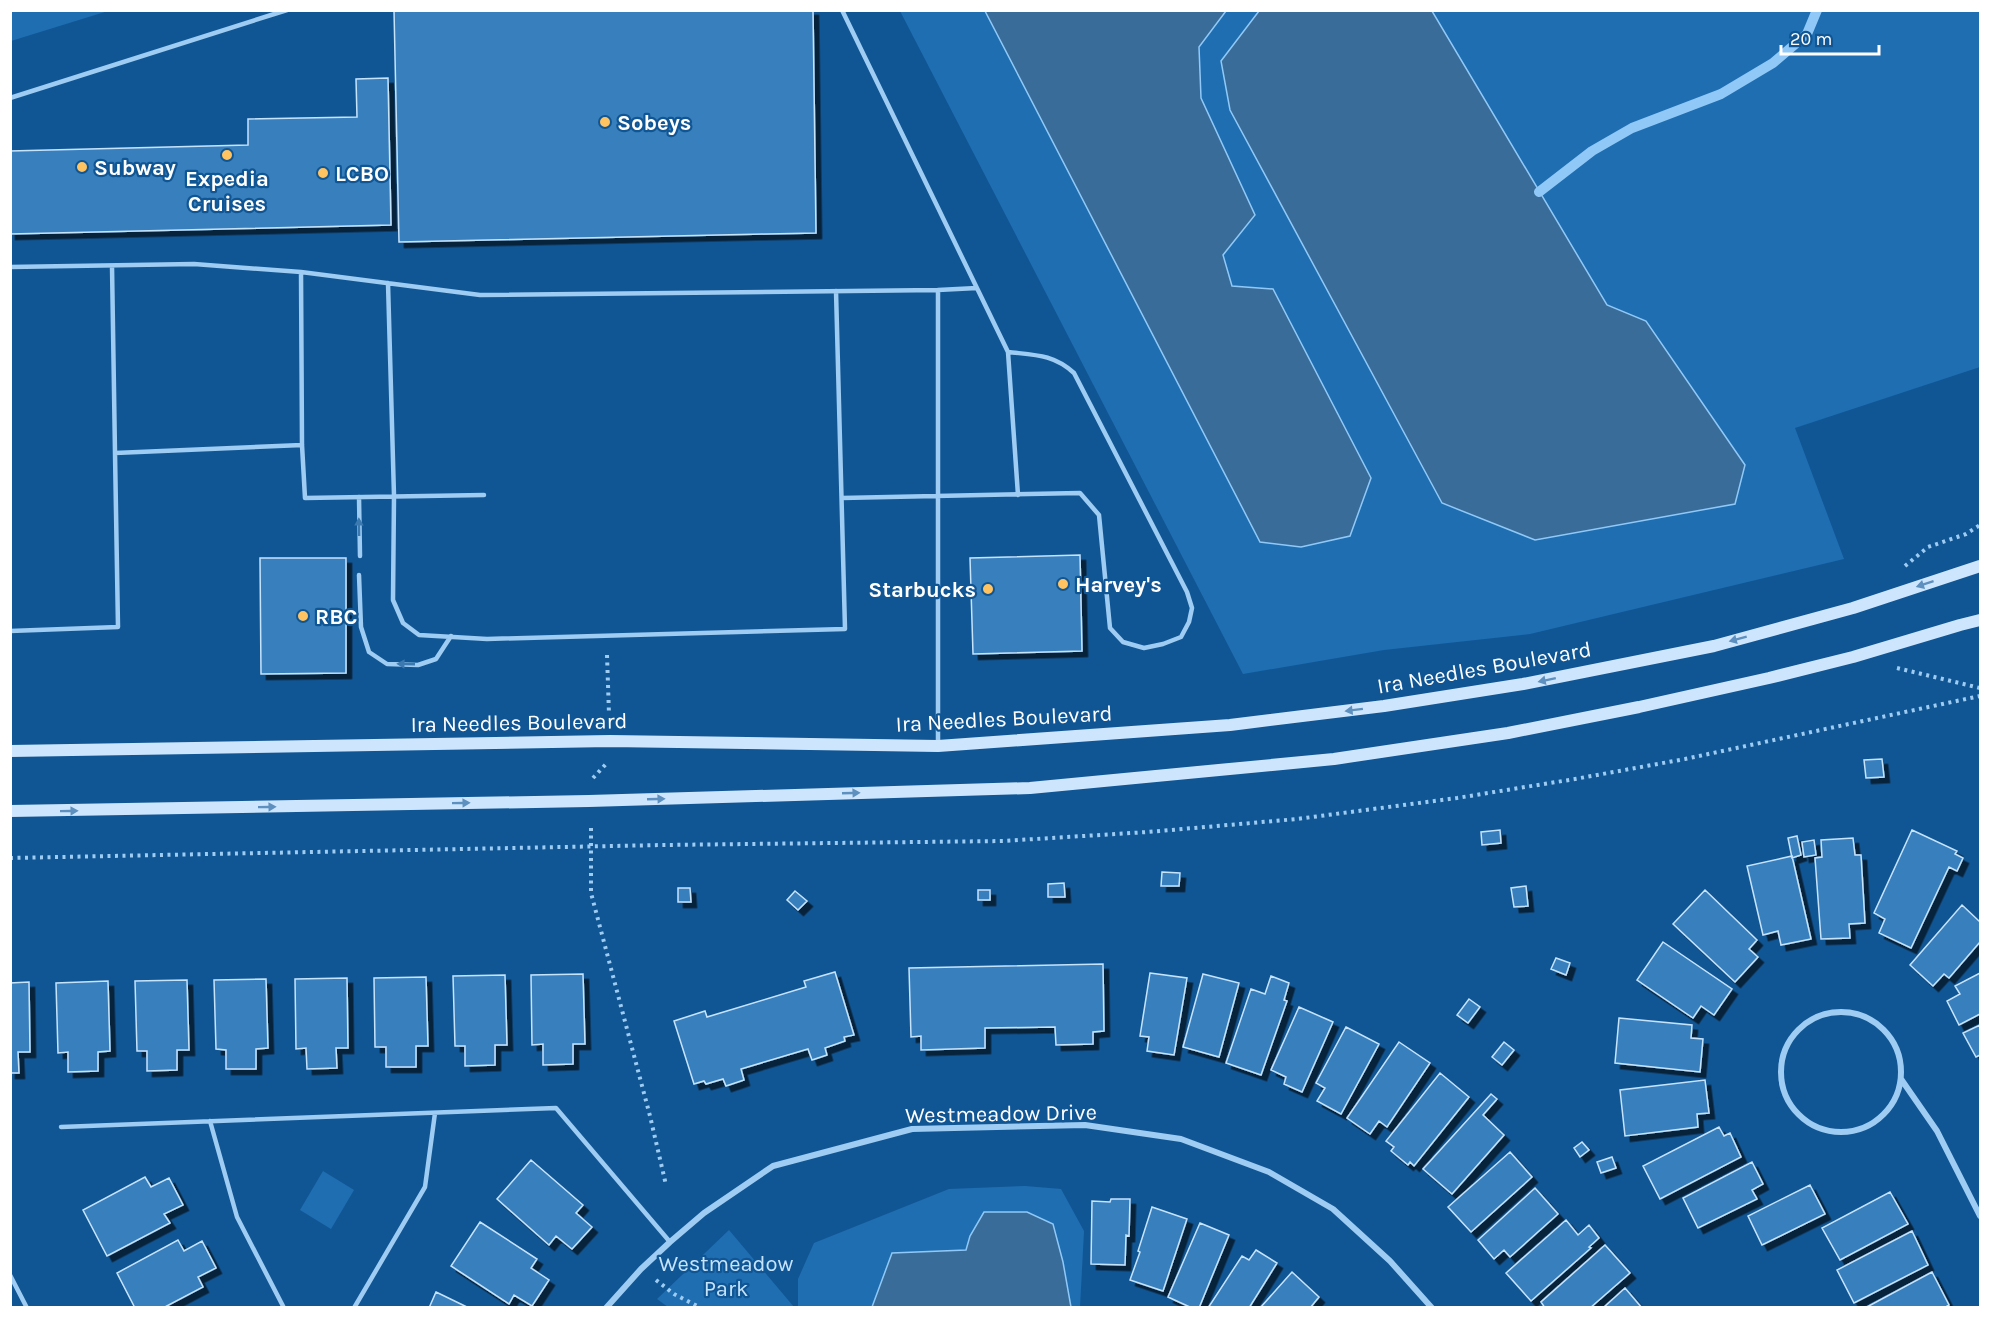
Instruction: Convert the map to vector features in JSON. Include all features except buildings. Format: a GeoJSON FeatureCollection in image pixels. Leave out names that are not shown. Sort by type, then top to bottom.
{"type":"FeatureCollection","features":[{"type":"Feature","properties":{"kind":"main road","name":"Ira Needles Boulevard"},"geometry":{"type":"LineString","coordinates":[[10,751],[610,741],[938,746],[1230,724],[1384,706],[1523,684],[1714,646],[1853,608],[1980,566]]}},
{"type":"Feature","properties":{"kind":"main road"},"geometry":{"type":"LineString","coordinates":[[10,812],[589,801],[1030,788],[1334,759],[1508,734],[1650,705],[1853,657],[1980,620]]}},
{"type":"Feature","properties":{"kind":"street"},"geometry":{"type":"LineString","coordinates":[[1901,1078],[1895,1097],[1885,1113],[1870,1124],[1852,1131],[1834,1132],[1815,1126],[1800,1116],[1788,1101],[1782,1083],[1781,1062],[1788,1043],[1801,1027],[1818,1016],[1838,1011],[1858,1014],[1877,1024],[1891,1039],[1899,1058],[1901,1078],[1937,1131],[1980,1216]]}},
{"type":"Feature","properties":{"kind":"street","name":"Westmeadow Drive"},"geometry":{"type":"LineString","coordinates":[[606,1308],[641,1269],[704,1213],[773,1166],[912,1129],[1085,1125],[1181,1140],[1269,1172],[1333,1209],[1390,1261],[1432,1308]]}},
{"type":"Feature","properties":{"kind":"lane"},"geometry":{"type":"LineString","coordinates":[[10,98],[287,10]]}},
{"type":"Feature","properties":{"kind":"lane"},"geometry":{"type":"LineString","coordinates":[[842,10],[1008,352],[1018,495]]}},
{"type":"Feature","properties":{"kind":"lane"},"geometry":{"type":"LineString","coordinates":[[10,267],[194,264],[301,272],[480,295],[977,288]]}},
{"type":"Feature","properties":{"kind":"lane"},"geometry":{"type":"LineString","coordinates":[[10,631],[118,627],[112,266]]}},
{"type":"Feature","properties":{"kind":"lane"},"geometry":{"type":"LineString","coordinates":[[301,272],[302,446],[305,498],[484,495]]}},
{"type":"Feature","properties":{"kind":"lane"},"geometry":{"type":"LineString","coordinates":[[388,283],[394,496],[393,600],[403,623],[419,635],[487,639],[845,628],[836,291]]}},
{"type":"Feature","properties":{"kind":"lane"},"geometry":{"type":"LineString","coordinates":[[938,290],[938,746]]}},
{"type":"Feature","properties":{"kind":"lane"},"geometry":{"type":"LineString","coordinates":[[842,498],[1080,494],[1099,515],[1110,628],[1123,642],[1144,648],[1181,637],[1189,622],[1192,608],[1187,592],[1074,373],[1063,363],[1042,355],[1008,352]]}},
{"type":"Feature","properties":{"kind":"lane"},"geometry":{"type":"LineString","coordinates":[[115,453],[302,446]]}},
{"type":"Feature","properties":{"kind":"lane"},"geometry":{"type":"LineString","coordinates":[[359,497],[360,556]]}},
{"type":"Feature","properties":{"kind":"lane"},"geometry":{"type":"LineString","coordinates":[[359,576],[360,627],[369,652],[387,664],[418,665],[436,659],[451,636]]}},
{"type":"Feature","properties":{"kind":"lane"},"geometry":{"type":"LineString","coordinates":[[62,1127],[556,1108],[670,1242]]}},
{"type":"Feature","properties":{"kind":"lane"},"geometry":{"type":"LineString","coordinates":[[354,1308],[425,1187],[435,1113]]}},
{"type":"Feature","properties":{"kind":"lane"},"geometry":{"type":"LineString","coordinates":[[210,1121],[237,1217],[284,1308]]}},
{"type":"Feature","properties":{"kind":"lane"},"geometry":{"type":"LineString","coordinates":[[10,1275],[27,1308]]}},
{"type":"Feature","properties":{"kind":"path"},"geometry":{"type":"LineString","coordinates":[[1928,547],[1966,534],[1980,525]]}},
{"type":"Feature","properties":{"kind":"path"},"geometry":{"type":"LineString","coordinates":[[607,635],[609,714]]}},
{"type":"Feature","properties":{"kind":"path"},"geometry":{"type":"LineString","coordinates":[[1853,657],[1980,688]]}},
{"type":"Feature","properties":{"kind":"path"},"geometry":{"type":"LineString","coordinates":[[10,858],[1003,841],[1148,832],[1297,819],[1457,798],[1695,757],[1980,696]]}},
{"type":"Feature","properties":{"kind":"path"},"geometry":{"type":"LineString","coordinates":[[588,783],[611,759]]}},
{"type":"Feature","properties":{"kind":"path"},"geometry":{"type":"LineString","coordinates":[[591,828],[591,893],[666,1185]]}},
{"type":"Feature","properties":{"kind":"path"},"geometry":{"type":"LineString","coordinates":[[641,1269],[674,1294],[701,1308]]}},
{"type":"Feature","properties":{"kind":"green space"},"geometry":{"type":"Polygon","coordinates":[[[11,10],[108,10],[108,11],[11,41],[11,10]]]}},
{"type":"Feature","properties":{"kind":"green space"},"geometry":{"type":"Polygon","coordinates":[[[900,11],[985,11],[1260,542],[1273,290],[1232,286],[1223,255],[1255,215],[1201,98],[1199,47],[1226,11],[1259,11],[1221,61],[1442,503],[1646,321],[1607,305],[1432,11],[1980,11],[1980,367],[1795,428],[1844,559],[1530,634],[1384,650],[1243,674],[900,11]]]}},
{"type":"Feature","properties":{"kind":"green space"},"geometry":{"type":"Polygon","coordinates":[[[323,1171],[354,1190],[331,1229],[300,1210],[323,1171]]]}},
{"type":"Feature","properties":{"kind":"green space"},"geometry":{"type":"Polygon","coordinates":[[[1025,1186],[1061,1189],[1084,1231],[1080,1307],[1071,1307],[1063,1262],[970,1236],[966,1250],[892,1253],[873,1307],[876,1307],[798,1308],[798,1279],[814,1243],[949,1189],[1025,1186]]]}},
{"type":"Feature","properties":{"kind":"green space","name":"Westmeadow Park"},"geometry":{"type":"Polygon","coordinates":[[[729,1230],[794,1307],[668,1307],[657,1299],[729,1230]]]}},
{"type":"Feature","properties":{"kind":"shaded area"},"geometry":{"type":"Polygon","coordinates":[[[985,11],[1226,11],[1199,47],[1201,98],[1255,215],[1223,255],[1232,286],[1273,289],[1371,478],[1350,536],[1301,547],[1260,542],[985,11]]]}},
{"type":"Feature","properties":{"kind":"shaded area"},"geometry":{"type":"Polygon","coordinates":[[[1259,11],[1432,11],[1607,305],[1646,321],[1745,465],[1735,504],[1535,540],[1442,503],[1230,110],[1221,61],[1259,11]]]}},
{"type":"Feature","properties":{"kind":"shaded area"},"geometry":{"type":"Polygon","coordinates":[[[984,1212],[1027,1212],[1053,1224],[1071,1307],[872,1307],[892,1253],[966,1250],[970,1236],[984,1212]]]}},
{"type":"Feature","properties":{"kind":"waterway"},"geometry":{"type":"LineString","coordinates":[[1539,192],[1592,151],[1632,128],[1721,94],[1773,63],[1807,34],[1817,10]]}},
{"type":"Feature","properties":{"kind":"place","name":"Sobeys"},"geometry":{"type":"Point","coordinates":[605,122]}},
{"type":"Feature","properties":{"kind":"place","name":"Expedia Cruises"},"geometry":{"type":"Point","coordinates":[227,155]}},
{"type":"Feature","properties":{"kind":"place","name":"Subway"},"geometry":{"type":"Point","coordinates":[82,167]}},
{"type":"Feature","properties":{"kind":"place","name":"LCBO"},"geometry":{"type":"Point","coordinates":[323,173]}},
{"type":"Feature","properties":{"kind":"place","name":"Harvey's"},"geometry":{"type":"Point","coordinates":[1063,584]}},
{"type":"Feature","properties":{"kind":"place","name":"Starbucks"},"geometry":{"type":"Point","coordinates":[988,589]}},
{"type":"Feature","properties":{"kind":"place","name":"RBC"},"geometry":{"type":"Point","coordinates":[303,616]}}]}
